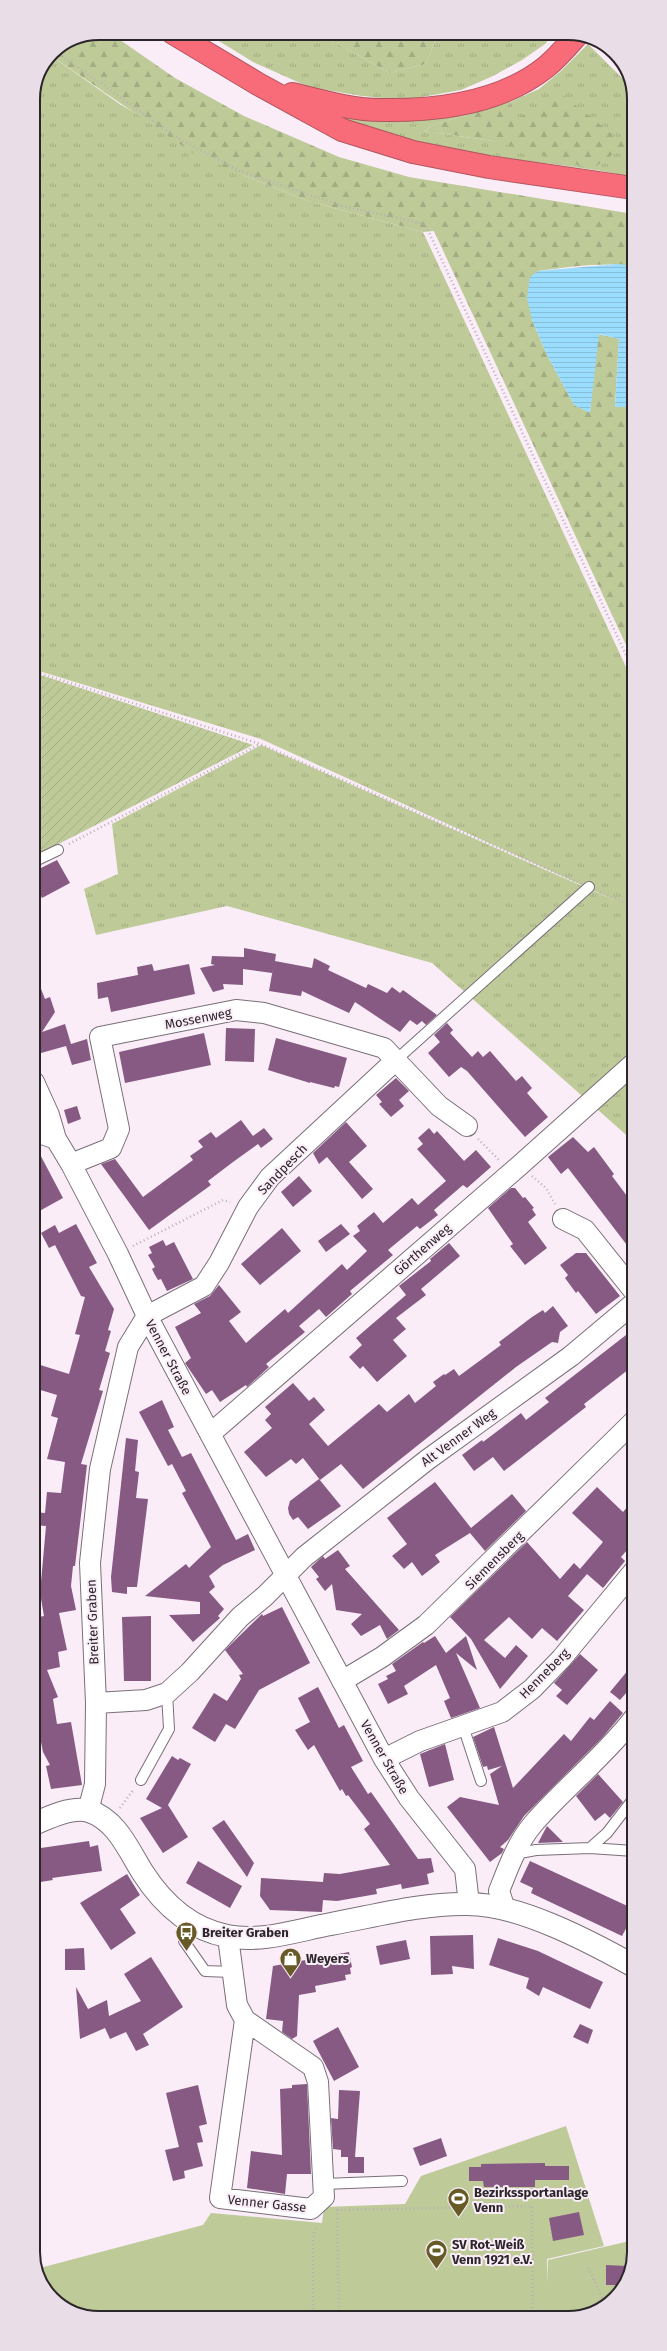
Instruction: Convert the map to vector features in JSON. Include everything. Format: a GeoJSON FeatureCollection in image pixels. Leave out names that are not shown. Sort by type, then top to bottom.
{"type":"FeatureCollection","features":[{"type":"Feature","properties":{"kind":"highway"},"geometry":{"type":"LineString","coordinates":[[185,40],[258,84],[342,130],[413,152],[489,167],[627,187]]}},
{"type":"Feature","properties":{"kind":"highway"},"geometry":{"type":"LineString","coordinates":[[258,84],[339,105],[381,110],[462,105],[507,90],[546,67],[572,40]]}},
{"type":"Feature","properties":{"kind":"street","name":"Mossenweg"},"geometry":{"type":"LineString","coordinates":[[71,1164],[111,1148],[119,1130],[100,1037],[236,1010],[264,1013],[384,1048],[439,1106],[467,1126]]}},
{"type":"Feature","properties":{"kind":"street","name":"Sandpesch"},"geometry":{"type":"LineString","coordinates":[[148,1316],[204,1286],[219,1263],[248,1207],[270,1177],[396,1060]]}},
{"type":"Feature","properties":{"kind":"street","name":"Görthenweg"},"geometry":{"type":"LineString","coordinates":[[210,1434],[519,1166],[627,1069]]}},
{"type":"Feature","properties":{"kind":"street","name":"Venner Straße"},"geometry":{"type":"LineString","coordinates":[[40,1095],[49,1115],[56,1139],[71,1164],[118,1254],[148,1316],[210,1434],[384,1759],[409,1798],[465,1869],[469,1904]]}},
{"type":"Feature","properties":{"kind":"street"},"geometry":{"type":"LineString","coordinates":[[40,1133],[56,1139]]}},
{"type":"Feature","properties":{"kind":"street"},"geometry":{"type":"LineString","coordinates":[[563,1219],[585,1230],[627,1282]]}},
{"type":"Feature","properties":{"kind":"street","name":"Alt Venner Weg"},"geometry":{"type":"LineString","coordinates":[[286,1574],[304,1557],[427,1460],[571,1356],[627,1309]]}},
{"type":"Feature","properties":{"kind":"street","name":"Breiter Graben"},"geometry":{"type":"LineString","coordinates":[[88,1811],[95,1784],[96,1703],[90,1563],[100,1469],[128,1347],[148,1316]]}},
{"type":"Feature","properties":{"kind":"street","name":"Siemensberg"},"geometry":{"type":"LineString","coordinates":[[342,1681],[382,1657],[426,1625],[627,1429]]}},
{"type":"Feature","properties":{"kind":"street"},"geometry":{"type":"LineString","coordinates":[[96,1703],[146,1700],[167,1693],[190,1672],[240,1617],[265,1596],[286,1574]]}},
{"type":"Feature","properties":{"kind":"street","name":"Henneberg"},"geometry":{"type":"LineString","coordinates":[[384,1759],[420,1741],[502,1712],[532,1689],[561,1659],[627,1579]]}},
{"type":"Feature","properties":{"kind":"street"},"geometry":{"type":"LineString","coordinates":[[505,1909],[499,1891],[514,1854],[532,1825],[617,1741],[627,1727]]}},
{"type":"Feature","properties":{"kind":"street"},"geometry":{"type":"LineString","coordinates":[[40,1821],[59,1813],[88,1811],[109,1822],[120,1835],[162,1900],[191,1923],[228,1937],[261,1938],[432,1906],[469,1904],[505,1909],[526,1916],[604,1949],[627,1962]]}},
{"type":"Feature","properties":{"kind":"street"},"geometry":{"type":"LineString","coordinates":[[228,1937],[237,2005],[245,2020],[313,2067],[318,2082],[328,2197]]}},
{"type":"Feature","properties":{"kind":"street","name":"Venner Gasse"},"geometry":{"type":"LineString","coordinates":[[245,2020],[220,2198],[311,2210],[328,2197]]}},
{"type":"Feature","properties":{"kind":"lane"},"geometry":{"type":"LineString","coordinates":[[40,859],[58,850]]}},
{"type":"Feature","properties":{"kind":"lane"},"geometry":{"type":"LineString","coordinates":[[396,1060],[590,887]]}},
{"type":"Feature","properties":{"kind":"lane"},"geometry":{"type":"LineString","coordinates":[[141,1780],[169,1729],[167,1693]]}},
{"type":"Feature","properties":{"kind":"lane"},"geometry":{"type":"LineString","coordinates":[[463,1726],[481,1781]]}},
{"type":"Feature","properties":{"kind":"lane"},"geometry":{"type":"LineString","coordinates":[[590,1848],[607,1833],[627,1807]]}},
{"type":"Feature","properties":{"kind":"lane"},"geometry":{"type":"LineString","coordinates":[[514,1854],[536,1850],[590,1848],[627,1851]]}},
{"type":"Feature","properties":{"kind":"lane"},"geometry":{"type":"LineString","coordinates":[[191,1923],[184,1941],[205,1971],[232,1972]]}},
{"type":"Feature","properties":{"kind":"lane"},"geometry":{"type":"LineString","coordinates":[[328,2197],[402,2181]]}},
{"type":"Feature","properties":{"kind":"path"},"geometry":{"type":"LineString","coordinates":[[60,55],[178,138],[240,171],[342,206],[425,224],[627,657]]}},
{"type":"Feature","properties":{"kind":"path"},"geometry":{"type":"LineString","coordinates":[[40,673],[260,744],[627,903]]}},
{"type":"Feature","properties":{"kind":"path"},"geometry":{"type":"LineString","coordinates":[[58,850],[260,744]]}},
{"type":"Feature","properties":{"kind":"path"},"geometry":{"type":"LineString","coordinates":[[467,1126],[483,1145],[507,1168],[519,1166],[546,1188],[563,1219]]}},
{"type":"Feature","properties":{"kind":"path"},"geometry":{"type":"LineString","coordinates":[[118,1254],[223,1200],[248,1207]]}},
{"type":"Feature","properties":{"kind":"path"},"geometry":{"type":"LineString","coordinates":[[109,1822],[141,1780]]}},
{"type":"Feature","properties":{"kind":"path"},"geometry":{"type":"LineString","coordinates":[[328,2197],[532,2206],[533,2311]]}},
{"type":"Feature","properties":{"kind":"path"},"geometry":{"type":"LineString","coordinates":[[313,2311],[313,2238],[328,2197]]}},
{"type":"Feature","properties":{"kind":"path"},"geometry":{"type":"LineString","coordinates":[[328,2197],[338,2311]]}},
{"type":"Feature","properties":{"kind":"path"},"geometry":{"type":"LineString","coordinates":[[588,2268],[603,2299]]}},
{"type":"Feature","properties":{"kind":"green space"},"geometry":{"type":"Polygon","coordinates":[[[120,40],[175,78],[244,116],[339,157],[409,177],[627,213],[627,266],[598,265],[538,271],[532,320],[547,355],[574,405],[590,412],[598,334],[619,339],[615,407],[627,407],[627,647],[434,231],[423,232],[308,201],[193,153],[56,59],[76,44],[87,41],[120,40]]]}},
{"type":"Feature","properties":{"kind":"green space"},"geometry":{"type":"Polygon","coordinates":[[[217,40],[331,40],[390,73],[426,64],[435,40],[548,40],[545,44],[522,60],[493,76],[461,90],[405,100],[362,96],[309,87],[253,62],[217,40]]]}},
{"type":"Feature","properties":{"kind":"green space"},"geometry":{"type":"Polygon","coordinates":[[[331,40],[435,40],[426,64],[390,73],[331,40]]]}},
{"type":"Feature","properties":{"kind":"green space"},"geometry":{"type":"Polygon","coordinates":[[[588,44],[624,80],[627,99],[627,176],[577,167],[493,157],[438,147],[390,135],[330,115],[397,118],[510,102],[539,89],[561,71],[588,44]],[[510,102],[433,125],[424,131],[493,141],[512,120],[510,102]]]}},
{"type":"Feature","properties":{"kind":"green space"},"geometry":{"type":"Polygon","coordinates":[[[56,59],[121,105],[245,176],[308,201],[423,232],[627,669],[627,1136],[432,963],[227,906],[96,935],[84,889],[118,874],[112,824],[261,745],[621,903],[261,739],[40,671],[40,99],[44,76],[56,59]]]}},
{"type":"Feature","properties":{"kind":"green space"},"geometry":{"type":"Polygon","coordinates":[[[564,96],[626,145],[592,169],[493,141],[424,131],[433,125],[510,102],[513,120],[564,96]]]}},
{"type":"Feature","properties":{"kind":"green space"},"geometry":{"type":"Polygon","coordinates":[[[40,675],[253,745],[40,853],[40,675]]]}},
{"type":"Feature","properties":{"kind":"green space","name":"Bezirkssportanlage Venn"},"geometry":{"type":"Polygon","coordinates":[[[566,2126],[604,2246],[547,2259],[548,2284],[548,2260],[627,2242],[626,2264],[623,2275],[612,2291],[598,2303],[580,2310],[568,2311],[95,2311],[76,2307],[66,2301],[48,2282],[42,2267],[203,2225],[211,2213],[322,2223],[324,2207],[405,2204],[421,2176],[566,2126]]]}},
{"type":"Feature","properties":{"kind":"water"},"geometry":{"type":"Polygon","coordinates":[[[618,264],[627,265],[627,407],[615,407],[619,339],[599,334],[590,413],[574,405],[547,355],[532,320],[527,298],[530,277],[538,271],[618,264]]]}},
{"type":"Feature","properties":{"kind":"building"},"geometry":{"type":"Polygon","coordinates":[[[57,860],[70,883],[42,898],[40,895],[40,868],[57,860]]]}},
{"type":"Feature","properties":{"kind":"building"},"geometry":{"type":"Polygon","coordinates":[[[244,948],[276,954],[275,961],[312,968],[314,958],[330,966],[328,970],[366,988],[368,984],[387,993],[392,987],[400,993],[403,990],[437,1015],[426,1025],[422,1021],[417,1025],[410,1020],[400,1032],[355,1002],[349,1013],[302,991],[301,996],[269,991],[273,968],[272,973],[243,969],[243,985],[223,984],[224,989],[213,992],[200,968],[215,965],[211,964],[212,956],[244,957],[244,948]]]}},
{"type":"Feature","properties":{"kind":"building"},"geometry":{"type":"Polygon","coordinates":[[[152,964],[154,971],[189,964],[195,994],[111,1012],[108,997],[98,999],[97,983],[138,975],[137,967],[152,964]]]}},
{"type":"Feature","properties":{"kind":"building"},"geometry":{"type":"Polygon","coordinates":[[[40,986],[45,999],[50,997],[55,1012],[42,1032],[65,1024],[71,1044],[87,1039],[91,1060],[72,1065],[66,1046],[41,1053],[40,986]]]}},
{"type":"Feature","properties":{"kind":"building"},"geometry":{"type":"Polygon","coordinates":[[[447,1023],[453,1030],[450,1033],[472,1057],[478,1051],[483,1057],[490,1051],[516,1081],[522,1076],[532,1088],[527,1093],[548,1117],[525,1137],[467,1071],[461,1067],[449,1077],[428,1053],[440,1042],[434,1035],[447,1023]]]}},
{"type":"Feature","properties":{"kind":"building"},"geometry":{"type":"Polygon","coordinates":[[[226,1028],[255,1029],[254,1062],[225,1061],[226,1028]]]}},
{"type":"Feature","properties":{"kind":"building"},"geometry":{"type":"Polygon","coordinates":[[[204,1033],[211,1065],[125,1083],[119,1052],[204,1033]]]}},
{"type":"Feature","properties":{"kind":"building"},"geometry":{"type":"Polygon","coordinates":[[[276,1038],[347,1058],[339,1087],[335,1086],[334,1088],[310,1083],[268,1070],[276,1038]]]}},
{"type":"Feature","properties":{"kind":"building"},"geometry":{"type":"Polygon","coordinates":[[[396,1078],[409,1091],[399,1100],[404,1106],[391,1117],[379,1104],[382,1102],[376,1095],[396,1078]]]}},
{"type":"Feature","properties":{"kind":"building"},"geometry":{"type":"Polygon","coordinates":[[[77,1106],[81,1119],[68,1124],[64,1110],[77,1106]]]}},
{"type":"Feature","properties":{"kind":"building"},"geometry":{"type":"Polygon","coordinates":[[[241,1120],[253,1136],[264,1128],[273,1139],[261,1148],[258,1144],[233,1162],[208,1181],[211,1185],[149,1230],[101,1164],[115,1159],[143,1197],[193,1160],[190,1156],[203,1147],[198,1141],[211,1132],[216,1138],[241,1120]]]}},
{"type":"Feature","properties":{"kind":"building"},"geometry":{"type":"Polygon","coordinates":[[[346,1122],[367,1146],[349,1162],[373,1189],[362,1199],[327,1157],[319,1164],[313,1153],[346,1122]]]}},
{"type":"Feature","properties":{"kind":"building"},"geometry":{"type":"Polygon","coordinates":[[[429,1128],[434,1134],[437,1131],[464,1161],[476,1150],[491,1167],[467,1188],[463,1185],[434,1210],[438,1215],[420,1229],[417,1226],[388,1250],[393,1255],[350,1291],[352,1294],[326,1317],[319,1309],[299,1326],[305,1332],[266,1364],[269,1367],[247,1387],[246,1385],[220,1402],[212,1390],[206,1394],[185,1363],[191,1358],[175,1327],[201,1313],[194,1304],[210,1296],[219,1285],[241,1312],[229,1321],[246,1343],[285,1309],[288,1313],[342,1264],[347,1270],[367,1251],[353,1236],[360,1231],[357,1226],[374,1212],[383,1223],[412,1198],[418,1205],[446,1181],[417,1149],[423,1144],[418,1138],[429,1128]]]}},
{"type":"Feature","properties":{"kind":"building"},"geometry":{"type":"Polygon","coordinates":[[[573,1137],[588,1152],[594,1147],[614,1174],[612,1176],[627,1196],[627,1245],[568,1168],[561,1174],[548,1157],[573,1137]]]}},
{"type":"Feature","properties":{"kind":"building"},"geometry":{"type":"Polygon","coordinates":[[[40,1154],[63,1198],[40,1211],[40,1154]]]}},
{"type":"Feature","properties":{"kind":"building"},"geometry":{"type":"Polygon","coordinates":[[[299,1176],[312,1191],[293,1207],[281,1192],[299,1176]]]}},
{"type":"Feature","properties":{"kind":"building"},"geometry":{"type":"Polygon","coordinates":[[[511,1188],[515,1188],[534,1208],[532,1209],[536,1215],[528,1222],[547,1248],[525,1265],[510,1246],[513,1244],[488,1208],[511,1188]]]}},
{"type":"Feature","properties":{"kind":"building"},"geometry":{"type":"Polygon","coordinates":[[[76,1224],[97,1263],[89,1267],[114,1309],[108,1330],[111,1331],[105,1351],[110,1353],[99,1390],[103,1391],[81,1464],[87,1465],[75,1566],[73,1566],[71,1586],[76,1610],[59,1613],[67,1650],[58,1652],[60,1667],[47,1670],[58,1697],[53,1699],[57,1724],[71,1722],[82,1785],[51,1789],[46,1766],[50,1765],[43,1752],[40,1737],[40,1617],[44,1616],[40,1593],[46,1526],[40,1526],[40,1513],[45,1513],[47,1492],[61,1493],[65,1462],[47,1459],[58,1418],[51,1416],[57,1395],[40,1390],[40,1365],[69,1374],[80,1335],[75,1334],[85,1297],[81,1296],[55,1245],[49,1248],[41,1233],[55,1225],[59,1233],[76,1224]]]}},
{"type":"Feature","properties":{"kind":"building"},"geometry":{"type":"Polygon","coordinates":[[[341,1224],[350,1234],[326,1252],[318,1241],[341,1224]]]}},
{"type":"Feature","properties":{"kind":"building"},"geometry":{"type":"Polygon","coordinates":[[[282,1228],[301,1251],[260,1285],[241,1264],[282,1228]]]}},
{"type":"Feature","properties":{"kind":"building"},"geometry":{"type":"Polygon","coordinates":[[[163,1240],[166,1246],[174,1242],[193,1279],[167,1291],[161,1279],[158,1280],[155,1275],[152,1269],[155,1267],[148,1255],[152,1253],[149,1247],[163,1240]]]}},
{"type":"Feature","properties":{"kind":"building"},"geometry":{"type":"Polygon","coordinates":[[[449,1243],[460,1256],[421,1289],[426,1295],[396,1318],[406,1329],[393,1340],[407,1356],[377,1382],[363,1366],[360,1369],[349,1357],[362,1345],[356,1338],[406,1295],[399,1286],[431,1261],[430,1259],[449,1243]]]}},
{"type":"Feature","properties":{"kind":"building"},"geometry":{"type":"Polygon","coordinates":[[[576,1253],[586,1253],[620,1296],[596,1314],[578,1291],[576,1293],[565,1278],[568,1275],[560,1265],[576,1253]]]}},
{"type":"Feature","properties":{"kind":"building"},"geometry":{"type":"Polygon","coordinates":[[[553,1306],[568,1326],[560,1332],[558,1343],[552,1342],[516,1367],[363,1489],[341,1464],[320,1480],[303,1458],[296,1464],[291,1459],[266,1477],[244,1452],[272,1428],[265,1420],[271,1414],[265,1407],[293,1383],[309,1401],[314,1397],[325,1410],[309,1424],[328,1446],[379,1404],[387,1412],[409,1394],[415,1403],[436,1386],[433,1382],[444,1374],[445,1375],[454,1369],[459,1376],[501,1345],[499,1342],[532,1317],[543,1310],[545,1313],[553,1306]]]}},
{"type":"Feature","properties":{"kind":"building"},"geometry":{"type":"Polygon","coordinates":[[[626,1335],[627,1336],[627,1371],[584,1404],[586,1407],[504,1471],[493,1457],[474,1471],[462,1455],[482,1440],[483,1442],[521,1413],[526,1420],[549,1402],[545,1398],[626,1335]]]}},
{"type":"Feature","properties":{"kind":"building"},"geometry":{"type":"Polygon","coordinates":[[[162,1400],[174,1427],[168,1430],[182,1457],[191,1453],[236,1540],[248,1534],[255,1550],[223,1565],[209,1576],[215,1587],[209,1592],[224,1609],[218,1616],[220,1618],[193,1642],[169,1615],[200,1614],[200,1602],[145,1596],[186,1564],[189,1568],[211,1547],[182,1493],[186,1491],[172,1464],[168,1466],[139,1412],[162,1400]]]}},
{"type":"Feature","properties":{"kind":"building"},"geometry":{"type":"Polygon","coordinates":[[[126,1438],[138,1440],[135,1471],[139,1472],[136,1498],[148,1499],[137,1587],[127,1587],[127,1594],[112,1592],[111,1577],[126,1438]]]}},
{"type":"Feature","properties":{"kind":"building"},"geometry":{"type":"Polygon","coordinates":[[[319,1479],[341,1506],[308,1529],[298,1517],[293,1520],[289,1514],[288,1508],[290,1501],[319,1479]]]}},
{"type":"Feature","properties":{"kind":"building"},"geometry":{"type":"Polygon","coordinates":[[[435,1482],[471,1528],[512,1494],[526,1511],[485,1551],[470,1533],[435,1555],[440,1562],[422,1576],[412,1562],[404,1569],[392,1556],[407,1544],[387,1518],[435,1482]]]}},
{"type":"Feature","properties":{"kind":"building"},"geometry":{"type":"Polygon","coordinates":[[[597,1487],[623,1512],[627,1507],[627,1550],[621,1557],[625,1561],[603,1588],[587,1574],[568,1596],[584,1610],[557,1641],[542,1628],[532,1639],[509,1617],[484,1640],[505,1658],[516,1645],[528,1656],[500,1689],[471,1639],[450,1617],[527,1542],[560,1579],[574,1563],[580,1569],[603,1542],[572,1513],[597,1487]]]}},
{"type":"Feature","properties":{"kind":"building"},"geometry":{"type":"Polygon","coordinates":[[[338,1550],[350,1566],[345,1569],[399,1630],[387,1639],[380,1625],[361,1636],[351,1624],[362,1614],[336,1610],[332,1584],[325,1591],[316,1579],[319,1577],[311,1567],[323,1556],[325,1559],[338,1550]]]}},
{"type":"Feature","properties":{"kind":"building"},"geometry":{"type":"Polygon","coordinates":[[[282,1607],[310,1663],[259,1690],[235,1729],[226,1724],[215,1742],[192,1728],[214,1693],[227,1701],[241,1679],[239,1675],[243,1674],[225,1650],[262,1614],[263,1616],[282,1607]]]}},
{"type":"Feature","properties":{"kind":"building"},"geometry":{"type":"Polygon","coordinates":[[[151,1616],[151,1681],[124,1681],[122,1617],[151,1616]]]}},
{"type":"Feature","properties":{"kind":"building"},"geometry":{"type":"Polygon","coordinates":[[[435,1636],[446,1653],[466,1636],[477,1670],[456,1653],[480,1708],[451,1718],[444,1701],[450,1698],[436,1665],[404,1686],[408,1694],[388,1704],[378,1684],[388,1679],[386,1676],[396,1671],[392,1664],[423,1642],[424,1643],[435,1636]]]}},
{"type":"Feature","properties":{"kind":"building"},"geometry":{"type":"Polygon","coordinates":[[[580,1654],[598,1670],[567,1705],[556,1696],[562,1690],[554,1683],[580,1654]]]}},
{"type":"Feature","properties":{"kind":"building"},"geometry":{"type":"Polygon","coordinates":[[[627,1671],[627,1692],[620,1700],[610,1692],[627,1671]]]}},
{"type":"Feature","properties":{"kind":"building"},"geometry":{"type":"Polygon","coordinates":[[[318,1687],[339,1728],[344,1725],[363,1761],[351,1767],[368,1794],[371,1792],[418,1859],[431,1858],[434,1872],[427,1874],[429,1884],[402,1889],[401,1884],[376,1889],[377,1894],[337,1901],[323,1900],[322,1912],[270,1910],[260,1896],[261,1878],[323,1882],[324,1873],[340,1874],[390,1865],[364,1829],[370,1824],[348,1795],[346,1796],[342,1789],[340,1791],[314,1745],[308,1750],[295,1730],[310,1722],[298,1698],[318,1687]]]}},
{"type":"Feature","properties":{"kind":"building"},"geometry":{"type":"Polygon","coordinates":[[[610,1701],[623,1713],[602,1738],[524,1816],[508,1840],[500,1847],[504,1849],[502,1853],[490,1862],[447,1807],[460,1797],[499,1805],[490,1774],[502,1766],[488,1770],[487,1766],[483,1767],[473,1737],[494,1727],[513,1788],[564,1734],[571,1741],[590,1717],[594,1720],[610,1701]]]}},
{"type":"Feature","properties":{"kind":"building"},"geometry":{"type":"Polygon","coordinates":[[[445,1744],[454,1780],[429,1787],[420,1754],[445,1744]]]}},
{"type":"Feature","properties":{"kind":"building"},"geometry":{"type":"Polygon","coordinates":[[[172,1756],[178,1760],[180,1758],[191,1764],[168,1805],[188,1837],[163,1853],[140,1818],[162,1808],[146,1799],[172,1756]]]}},
{"type":"Feature","properties":{"kind":"building"},"geometry":{"type":"Polygon","coordinates":[[[598,1774],[623,1802],[610,1818],[605,1813],[595,1821],[576,1796],[598,1774]]]}},
{"type":"Feature","properties":{"kind":"building"},"geometry":{"type":"Polygon","coordinates":[[[224,1820],[254,1863],[247,1877],[212,1828],[224,1820]]]}},
{"type":"Feature","properties":{"kind":"building"},"geometry":{"type":"Polygon","coordinates":[[[547,1826],[563,1842],[538,1843],[547,1826]]]}},
{"type":"Feature","properties":{"kind":"building"},"geometry":{"type":"Polygon","coordinates":[[[89,1841],[90,1847],[98,1845],[102,1871],[52,1878],[53,1880],[40,1882],[40,1848],[89,1841]]]}},
{"type":"Feature","properties":{"kind":"building"},"geometry":{"type":"Polygon","coordinates":[[[198,1861],[242,1886],[230,1908],[186,1883],[198,1861]]]}},
{"type":"Feature","properties":{"kind":"building"},"geometry":{"type":"Polygon","coordinates":[[[530,1861],[627,1906],[627,1927],[622,1936],[531,1893],[533,1888],[520,1882],[530,1861]]]}},
{"type":"Feature","properties":{"kind":"building"},"geometry":{"type":"Polygon","coordinates":[[[127,1874],[140,1895],[120,1909],[136,1933],[111,1950],[80,1903],[127,1874]]]}},
{"type":"Feature","properties":{"kind":"building"},"geometry":{"type":"Polygon","coordinates":[[[473,1935],[474,1969],[452,1966],[453,1974],[431,1975],[430,1936],[473,1935]]]}},
{"type":"Feature","properties":{"kind":"building"},"geometry":{"type":"Polygon","coordinates":[[[498,1938],[538,1951],[603,1982],[590,2009],[543,1987],[539,1996],[526,1988],[529,1978],[489,1965],[498,1938]]]}},
{"type":"Feature","properties":{"kind":"building"},"geometry":{"type":"Polygon","coordinates":[[[406,1940],[410,1959],[380,1965],[376,1946],[406,1940]]]}},
{"type":"Feature","properties":{"kind":"building"},"geometry":{"type":"Polygon","coordinates":[[[84,1948],[85,1970],[65,1970],[65,1949],[84,1948]]]}},
{"type":"Feature","properties":{"kind":"building"},"geometry":{"type":"Polygon","coordinates":[[[349,1952],[352,1967],[350,1968],[351,1974],[345,1975],[346,1980],[315,1986],[316,1992],[299,1995],[297,2036],[292,2039],[282,2032],[283,2021],[266,2019],[273,1966],[349,1952]]]}},
{"type":"Feature","properties":{"kind":"building"},"geometry":{"type":"Polygon","coordinates":[[[151,1957],[183,2007],[143,2034],[149,2045],[136,2051],[126,2032],[110,2039],[105,2028],[80,2039],[76,1987],[88,2009],[107,2000],[109,2016],[141,2001],[124,1974],[151,1957]]]}},
{"type":"Feature","properties":{"kind":"building"},"geometry":{"type":"Polygon","coordinates":[[[580,2024],[593,2030],[588,2044],[573,2037],[580,2024]]]}},
{"type":"Feature","properties":{"kind":"building"},"geometry":{"type":"Polygon","coordinates":[[[338,2027],[359,2067],[334,2081],[313,2041],[338,2027]]]}},
{"type":"Feature","properties":{"kind":"building"},"geometry":{"type":"Polygon","coordinates":[[[307,2084],[311,2174],[287,2174],[285,2194],[247,2188],[251,2151],[282,2155],[280,2089],[292,2088],[292,2085],[307,2084]]]}},
{"type":"Feature","properties":{"kind":"building"},"geometry":{"type":"Polygon","coordinates":[[[198,2085],[207,2124],[199,2126],[203,2142],[197,2143],[203,2166],[184,2171],[185,2178],[173,2181],[165,2150],[179,2147],[166,2093],[198,2085]]]}},
{"type":"Feature","properties":{"kind":"building"},"geometry":{"type":"Polygon","coordinates":[[[339,2090],[360,2091],[355,2157],[364,2157],[364,2173],[348,2173],[348,2157],[341,2157],[341,2150],[333,2149],[331,2118],[338,2119],[339,2090]]]}},
{"type":"Feature","properties":{"kind":"building"},"geometry":{"type":"Polygon","coordinates":[[[441,2138],[447,2156],[420,2166],[413,2148],[441,2138]]]}},
{"type":"Feature","properties":{"kind":"building"},"geometry":{"type":"Polygon","coordinates":[[[545,2163],[545,2166],[569,2166],[569,2180],[535,2180],[535,2187],[484,2187],[483,2181],[469,2181],[469,2167],[481,2167],[481,2164],[545,2163]]]}},
{"type":"Feature","properties":{"kind":"building"},"geometry":{"type":"Polygon","coordinates":[[[579,2212],[584,2235],[553,2241],[549,2218],[579,2212]]]}},
{"type":"Feature","properties":{"kind":"building"},"geometry":{"type":"Polygon","coordinates":[[[606,2265],[625,2266],[623,2275],[617,2285],[606,2285],[606,2265]]]}},
{"type":"Feature","properties":{"kind":"place","name":"Breiter Graben"},"geometry":{"type":"Point","coordinates":[186,1952]}},
{"type":"Feature","properties":{"kind":"place","name":"Weyers"},"geometry":{"type":"Point","coordinates":[290,1978]}},
{"type":"Feature","properties":{"kind":"place","name":"Bezirkssportanlage Venn"},"geometry":{"type":"Point","coordinates":[459,2218]}},
{"type":"Feature","properties":{"kind":"place","name":"SV Rot-Weiß Venn 1921 e.V."},"geometry":{"type":"Point","coordinates":[436,2270]}}]}
